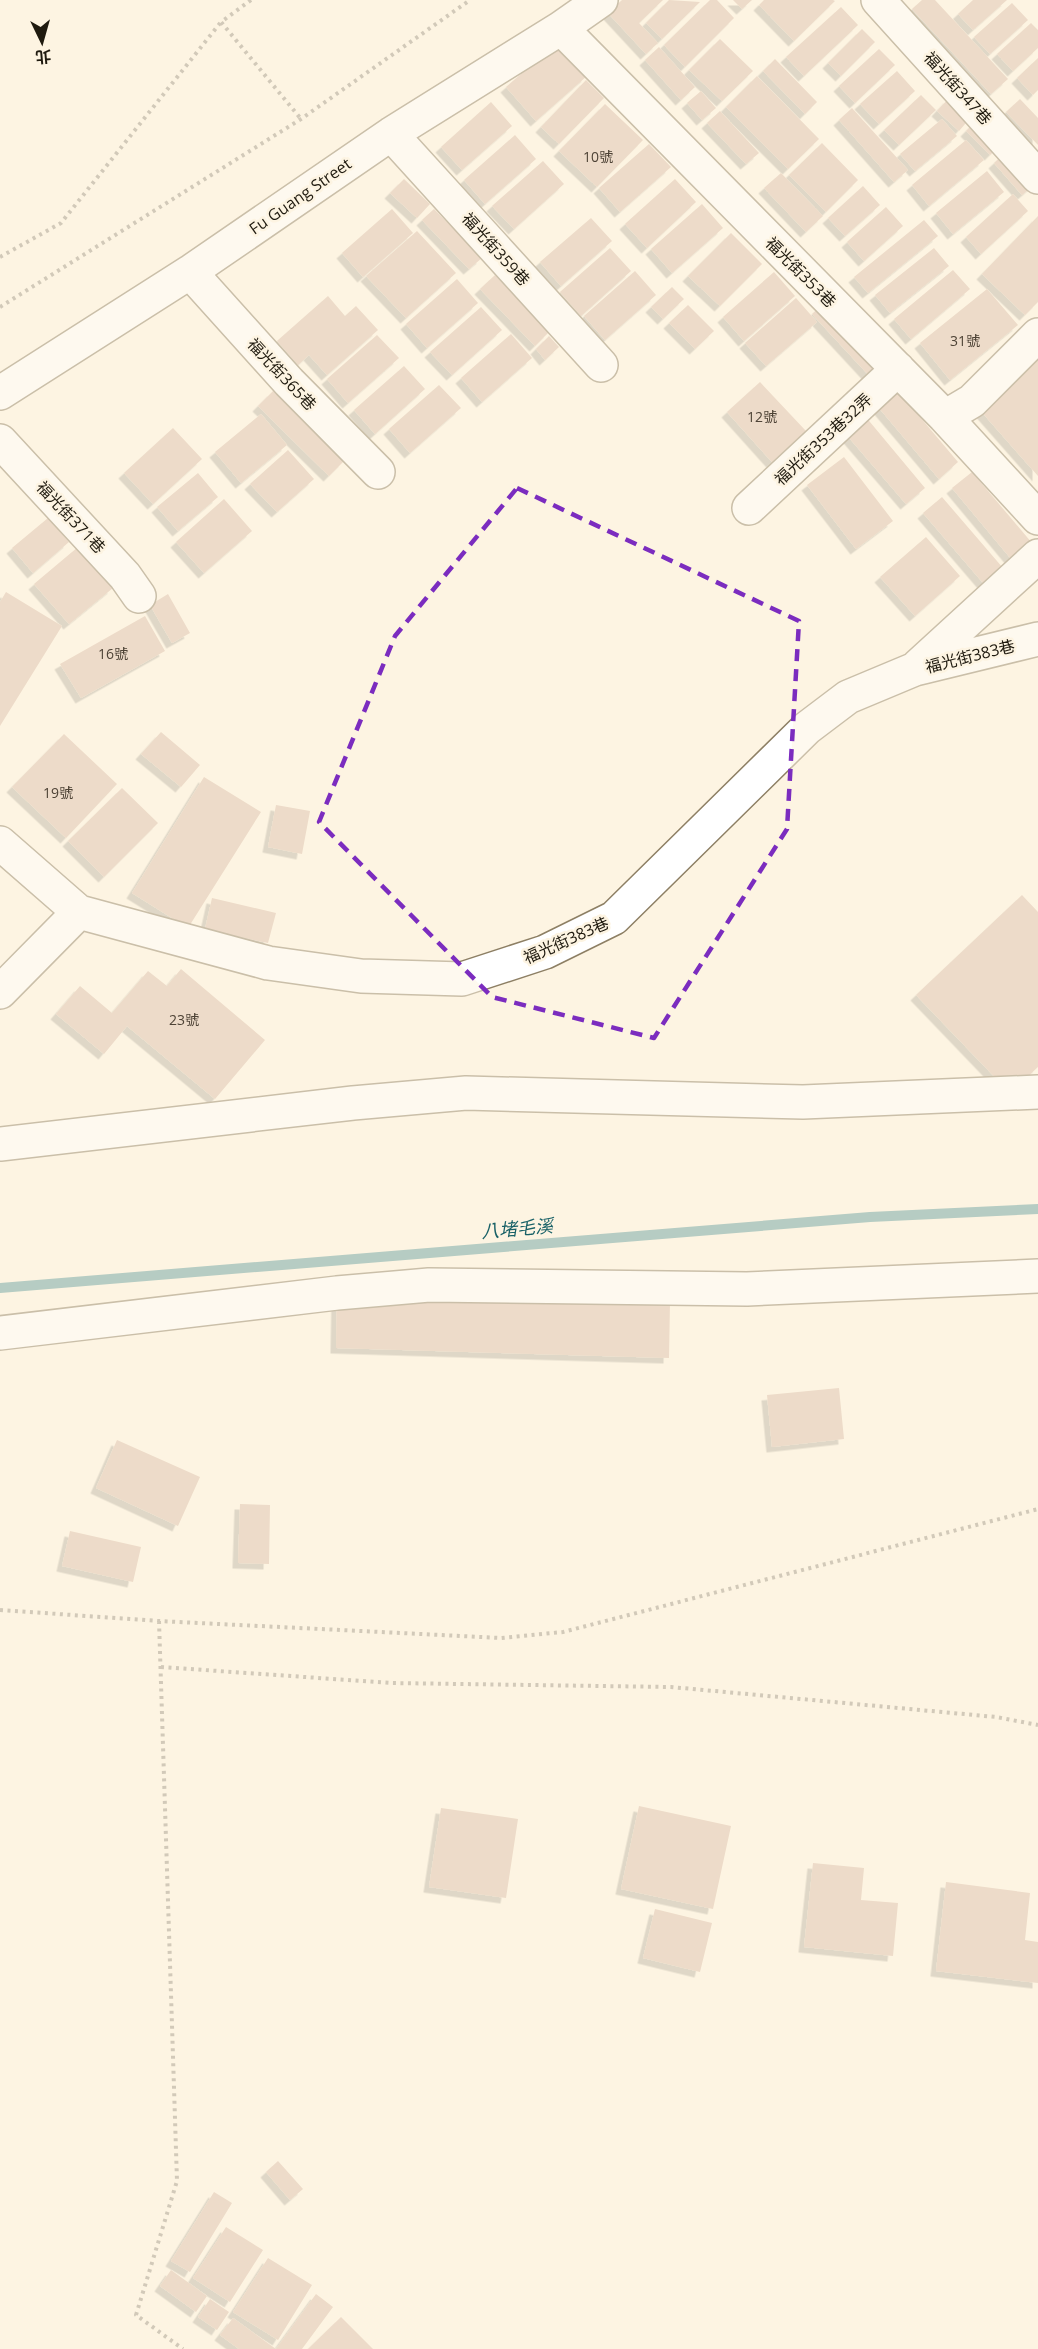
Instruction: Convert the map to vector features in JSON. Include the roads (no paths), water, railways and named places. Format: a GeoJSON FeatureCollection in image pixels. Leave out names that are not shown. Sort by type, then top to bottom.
{"type":"FeatureCollection","features":[{"type":"Feature","properties":{"kind":"street","name":"Fu Guang Street"},"geometry":{"type":"LineString","coordinates":[[0,393],[190,272],[391,134],[561,28],[601,0]]}},
{"type":"Feature","properties":{"kind":"street","name":"福光街347巷"},"geometry":{"type":"LineString","coordinates":[[878,0],[1038,177]]}},
{"type":"Feature","properties":{"kind":"street","name":"福光街353巷"},"geometry":{"type":"LineString","coordinates":[[561,28],[945,417],[1038,519]]}},
{"type":"Feature","properties":{"kind":"street","name":"福光街359巷"},"geometry":{"type":"LineString","coordinates":[[391,134],[601,365]]}},
{"type":"Feature","properties":{"kind":"street","name":"福光街365巷"},"geometry":{"type":"LineString","coordinates":[[190,272],[288,382],[378,472]]}},
{"type":"Feature","properties":{"kind":"street"},"geometry":{"type":"LineString","coordinates":[[945,417],[972,401],[1038,335]]}},
{"type":"Feature","properties":{"kind":"street","name":"福光街353巷32弄"},"geometry":{"type":"LineString","coordinates":[[749,508],[898,369]]}},
{"type":"Feature","properties":{"kind":"street","name":"福光街371巷"},"geometry":{"type":"LineString","coordinates":[[0,441],[125,576],[139,596]]}},
{"type":"Feature","properties":{"kind":"street"},"geometry":{"type":"LineString","coordinates":[[915,669],[1038,556]]}},
{"type":"Feature","properties":{"kind":"street","name":"福光街383巷"},"geometry":{"type":"LineString","coordinates":[[0,843],[79,912],[268,963],[361,976],[462,979],[545,952],[614,918],[807,728],[848,697],[915,669],[1038,639]]}},
{"type":"Feature","properties":{"kind":"street"},"geometry":{"type":"LineString","coordinates":[[0,992],[79,912]]}},
{"type":"Feature","properties":{"kind":"street"},"geometry":{"type":"LineString","coordinates":[[0,1144],[353,1103],[466,1093],[803,1102],[1038,1092]]}},
{"type":"Feature","properties":{"kind":"street"},"geometry":{"type":"LineString","coordinates":[[0,1333],[337,1293],[429,1285],[747,1289],[1038,1276]]}},
{"type":"Feature","properties":{"kind":"waterway","name":"八堵毛溪"},"geometry":{"type":"LineString","coordinates":[[0,1288],[870,1217],[1038,1209]]}}]}
